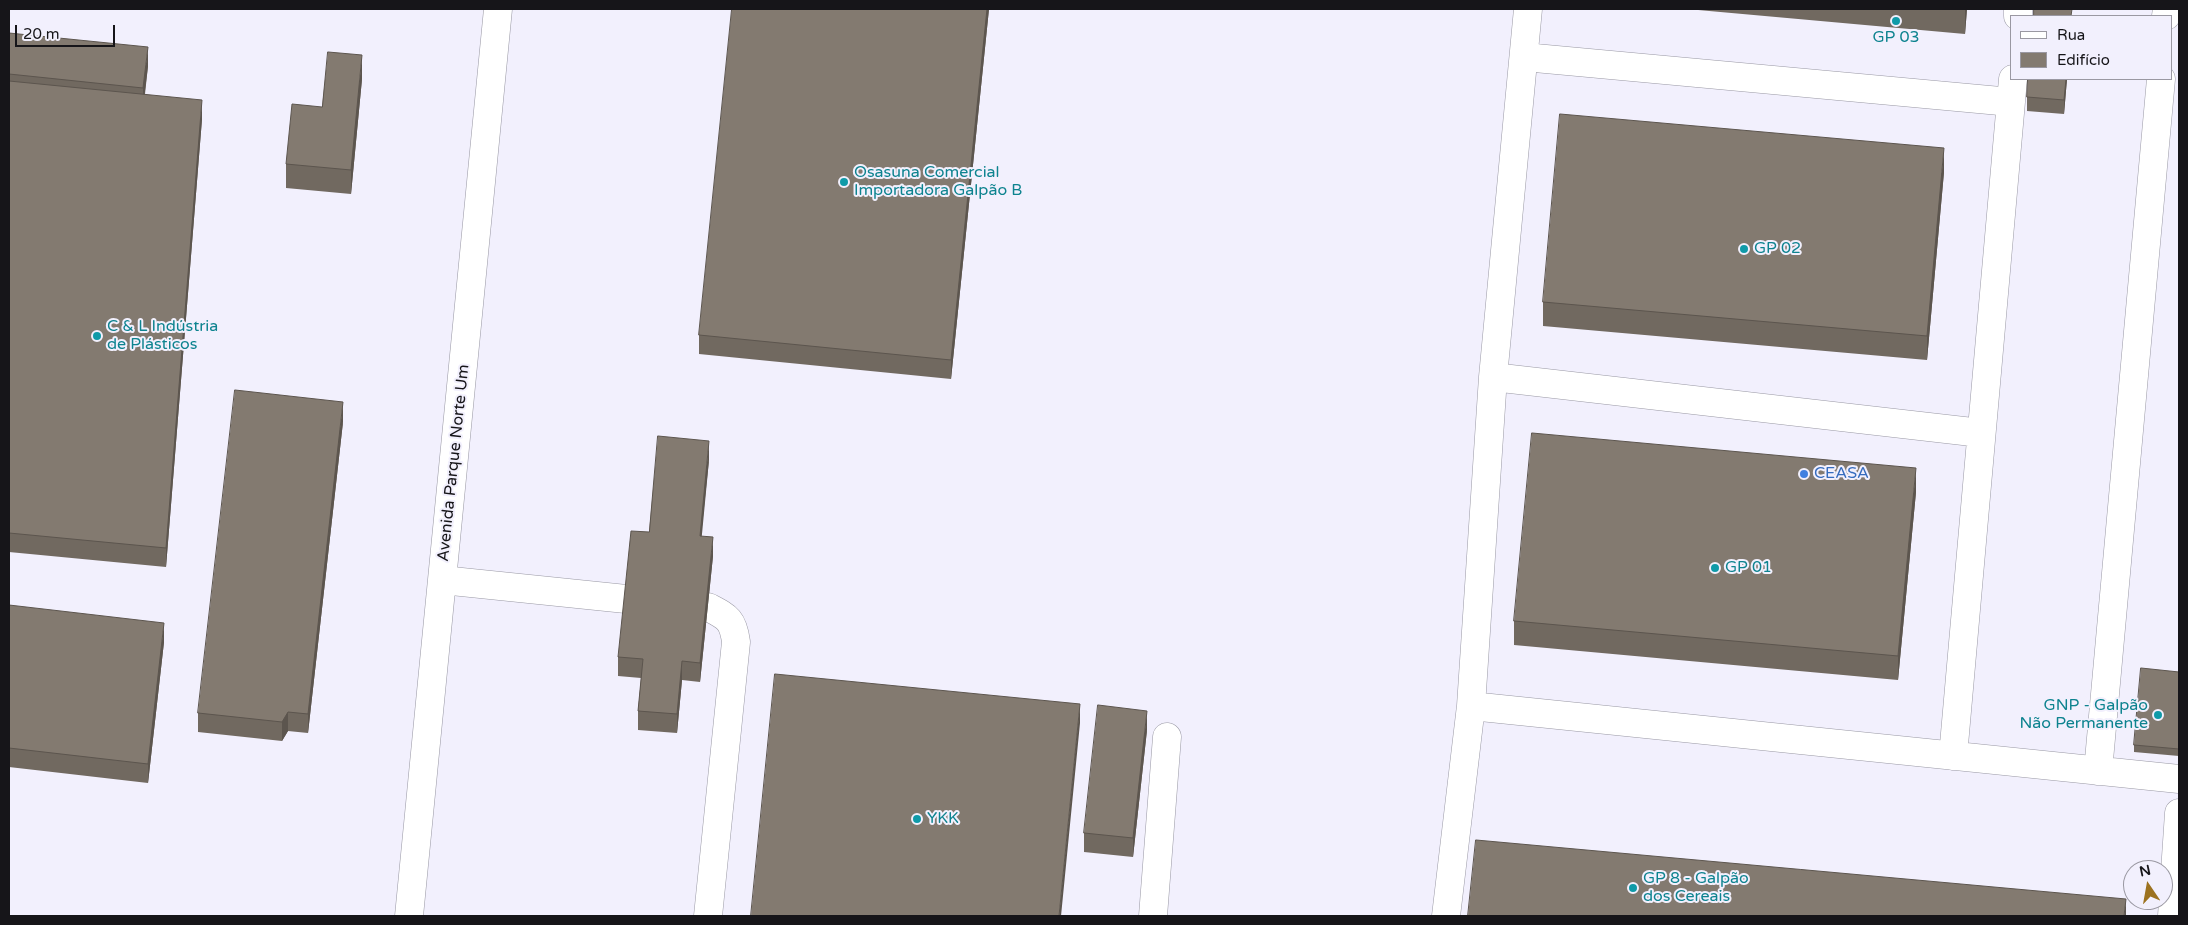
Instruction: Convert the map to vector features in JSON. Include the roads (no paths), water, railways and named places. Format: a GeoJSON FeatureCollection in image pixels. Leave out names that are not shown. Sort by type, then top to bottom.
{"type":"FeatureCollection","features":[{"type":"Feature","properties":{"kind":"street","name":"Avenida Parque Norte Um"},"geometry":{"type":"LineString","coordinates":[[409,916],[498,9]]}},
{"type":"Feature","properties":{"kind":"street"},"geometry":{"type":"LineString","coordinates":[[1446,916],[1471,706],[1493,376],[1528,9]]}},
{"type":"Feature","properties":{"kind":"street"},"geometry":{"type":"LineString","coordinates":[[1524,57],[2012,90],[1953,756]]}},
{"type":"Feature","properties":{"kind":"street"},"geometry":{"type":"LineString","coordinates":[[2098,771],[2161,80]]}},
{"type":"Feature","properties":{"kind":"street"},"geometry":{"type":"LineString","coordinates":[[1493,376],[1981,432]]}},
{"type":"Feature","properties":{"kind":"street"},"geometry":{"type":"LineString","coordinates":[[442,580],[626,599]]}},
{"type":"Feature","properties":{"kind":"street"},"geometry":{"type":"LineString","coordinates":[[708,607],[728,617],[734,628],[736,642],[708,916]]}},
{"type":"Feature","properties":{"kind":"street"},"geometry":{"type":"LineString","coordinates":[[1471,706],[2179,779]]}},
{"type":"Feature","properties":{"kind":"street"},"geometry":{"type":"LineString","coordinates":[[1153,916],[1167,737]]}},
{"type":"Feature","properties":{"kind":"street"},"geometry":{"type":"LineString","coordinates":[[2172,916],[2179,813]]}},
{"type":"Feature","properties":{"kind":"place","name":"GP 03"},"geometry":{"type":"Point","coordinates":[1896,21]}},
{"type":"Feature","properties":{"kind":"place","name":"Osasuna Comercial Importadora Galpão B"},"geometry":{"type":"Point","coordinates":[844,182]}},
{"type":"Feature","properties":{"kind":"place","name":"GP 02"},"geometry":{"type":"Point","coordinates":[1744,249]}},
{"type":"Feature","properties":{"kind":"place","name":"C & L Indústria de Plásticos"},"geometry":{"type":"Point","coordinates":[97,336]}},
{"type":"Feature","properties":{"kind":"place","name":"CEASA"},"geometry":{"type":"Point","coordinates":[1804,474]}},
{"type":"Feature","properties":{"kind":"place","name":"GP 01"},"geometry":{"type":"Point","coordinates":[1715,568]}},
{"type":"Feature","properties":{"kind":"place","name":"GNP - Galpão Não Permanente"},"geometry":{"type":"Point","coordinates":[2158,715]}},
{"type":"Feature","properties":{"kind":"place","name":"YKK"},"geometry":{"type":"Point","coordinates":[917,819]}},
{"type":"Feature","properties":{"kind":"place","name":"GP 8 - Galpão dos Cereais"},"geometry":{"type":"Point","coordinates":[1633,888]}}]}
